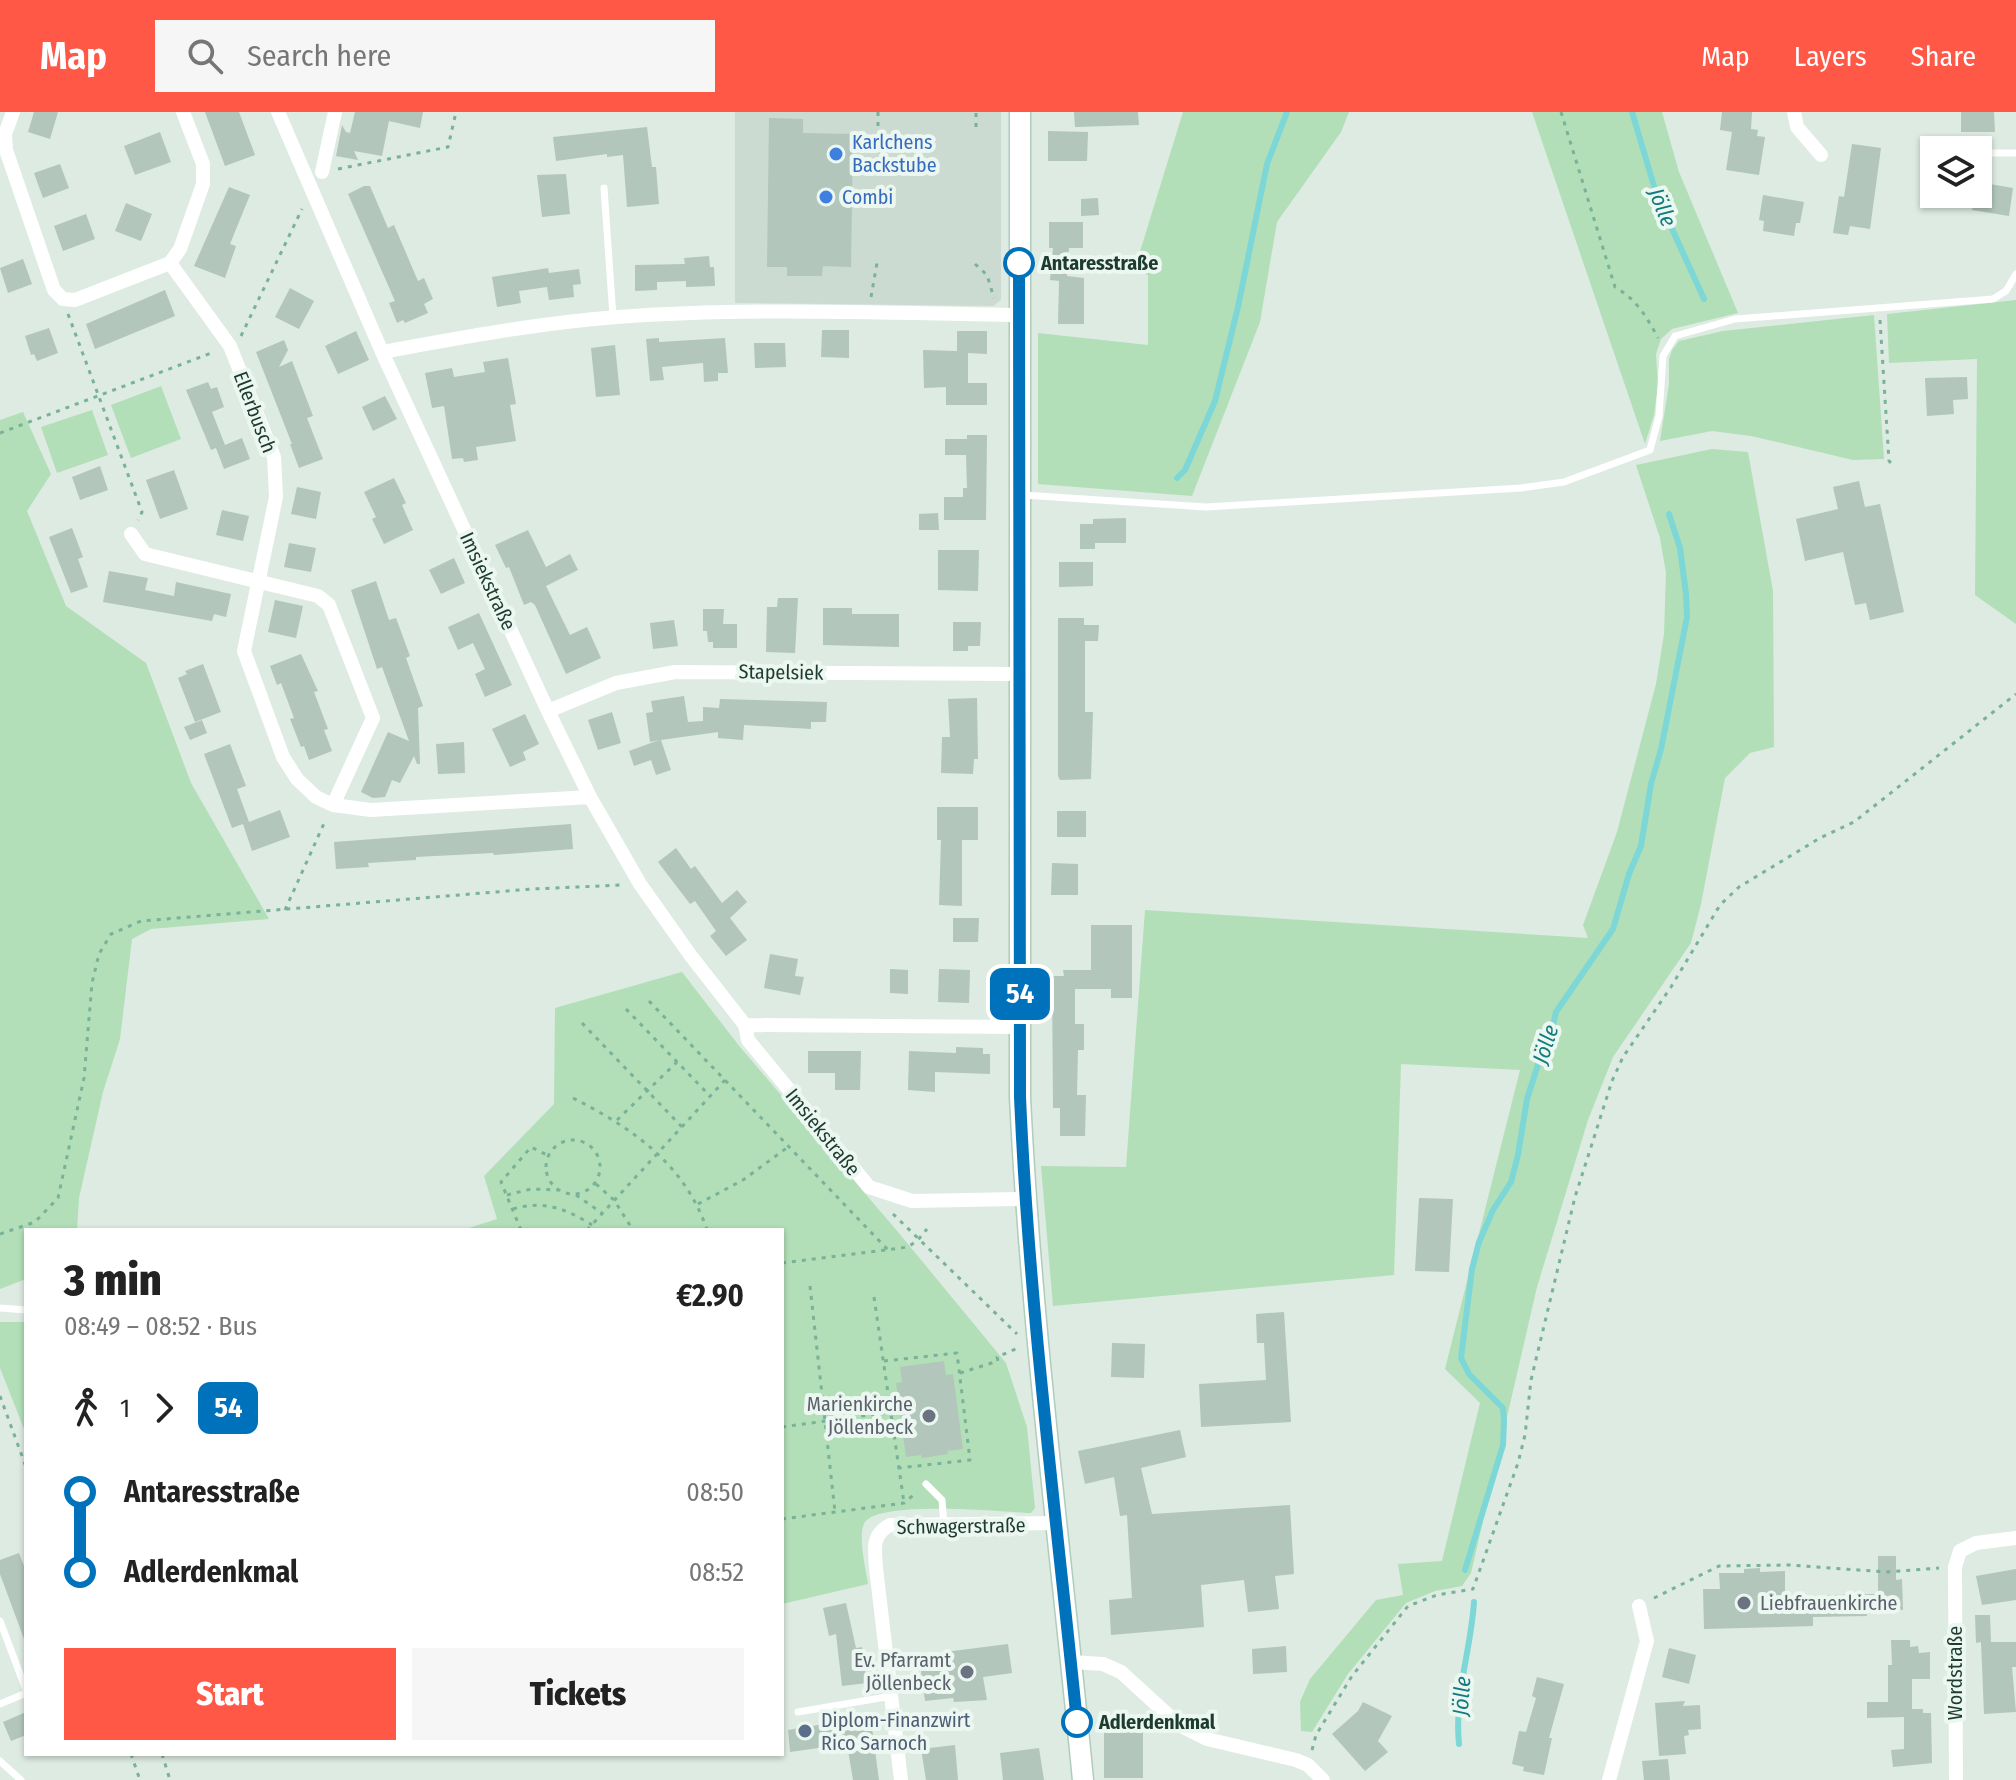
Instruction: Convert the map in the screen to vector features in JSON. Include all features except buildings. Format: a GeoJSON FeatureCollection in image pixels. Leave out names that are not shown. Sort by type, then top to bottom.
{"type":"FeatureCollection","features":[{"type":"Feature","properties":{"kind":"main road"},"geometry":{"type":"LineString","coordinates":[[1020,112],[1012,314],[1019,495],[1020,1097],[1037,1341],[1083,1780]]}},
{"type":"Feature","properties":{"kind":"street"},"geometry":{"type":"LineString","coordinates":[[13,112],[5,134],[6,150],[54,290],[63,299],[75,300],[170,263],[180,249],[203,184],[203,164],[183,112]]}},
{"type":"Feature","properties":{"kind":"street","name":"Imsiekstraße"},"geometry":{"type":"LineString","coordinates":[[278,112],[382,352],[548,711],[590,797],[640,884],[745,1025],[748,1040],[869,1187],[912,1201],[1025,1199]]}},
{"type":"Feature","properties":{"kind":"street"},"geometry":{"type":"LineString","coordinates":[[322,172],[335,112]]}},
{"type":"Feature","properties":{"kind":"street"},"geometry":{"type":"LineString","coordinates":[[1794,112],[1797,127],[1821,155]]}},
{"type":"Feature","properties":{"kind":"street","name":"Ellerbusch"},"geometry":{"type":"LineString","coordinates":[[170,263],[230,346],[274,457],[276,497],[244,651],[283,757],[297,779],[316,797],[333,805],[371,810],[590,797]]}},
{"type":"Feature","properties":{"kind":"street"},"geometry":{"type":"LineString","coordinates":[[382,352],[509,330],[613,317],[703,312],[1012,314]]}},
{"type":"Feature","properties":{"kind":"street"},"geometry":{"type":"LineString","coordinates":[[131,534],[145,554],[318,596],[329,605],[373,718],[333,805]]}},
{"type":"Feature","properties":{"kind":"street","name":"Stapelsiek"},"geometry":{"type":"LineString","coordinates":[[548,711],[616,683],[675,672],[1020,674]]}},
{"type":"Feature","properties":{"kind":"street"},"geometry":{"type":"LineString","coordinates":[[745,1025],[1020,1027]]}},
{"type":"Feature","properties":{"kind":"street","name":"Schwagerstraße"},"geometry":{"type":"LineString","coordinates":[[901,1780],[875,1540],[880,1530],[890,1525],[1056,1523]]}},
{"type":"Feature","properties":{"kind":"street"},"geometry":{"type":"LineString","coordinates":[[1955,1567],[1960,1551],[1976,1543],[2016,1538]]}},
{"type":"Feature","properties":{"kind":"street","name":"Wordstraße"},"geometry":{"type":"LineString","coordinates":[[1955,1567],[1956,1780]]}},
{"type":"Feature","properties":{"kind":"street"},"geometry":{"type":"LineString","coordinates":[[1609,1780],[1647,1641],[1639,1606]]}},
{"type":"Feature","properties":{"kind":"street"},"geometry":{"type":"LineString","coordinates":[[1071,1662],[1089,1661],[1121,1672],[1179,1725],[1207,1739],[1308,1765],[1323,1780]]}},
{"type":"Feature","properties":{"kind":"lane"},"geometry":{"type":"LineString","coordinates":[[1992,153],[2016,153]]}},
{"type":"Feature","properties":{"kind":"lane"},"geometry":{"type":"LineString","coordinates":[[604,188],[613,317]]}},
{"type":"Feature","properties":{"kind":"lane"},"geometry":{"type":"LineString","coordinates":[[1019,495],[1206,507],[1521,488],[1564,482],[1650,450],[1659,416],[1663,356],[1675,336],[1735,319],[1993,299],[2006,291],[2016,274]]}},
{"type":"Feature","properties":{"kind":"lane"},"geometry":{"type":"LineString","coordinates":[[0,1308],[24,1310]]}},
{"type":"Feature","properties":{"kind":"lane"},"geometry":{"type":"LineString","coordinates":[[926,1484],[942,1500],[944,1525]]}},
{"type":"Feature","properties":{"kind":"lane"},"geometry":{"type":"LineString","coordinates":[[0,1621],[24,1687]]}},
{"type":"Feature","properties":{"kind":"lane"},"geometry":{"type":"LineString","coordinates":[[0,1704],[24,1693]]}},
{"type":"Feature","properties":{"kind":"lane"},"geometry":{"type":"LineString","coordinates":[[798,1712],[892,1696]]}},
{"type":"Feature","properties":{"kind":"lane"},"geometry":{"type":"LineString","coordinates":[[0,1761],[21,1780]]}},
{"type":"Feature","properties":{"kind":"path"},"geometry":{"type":"LineString","coordinates":[[322,172],[448,147],[456,112]]}},
{"type":"Feature","properties":{"kind":"path"},"geometry":{"type":"LineString","coordinates":[[878,112],[878,126]]}},
{"type":"Feature","properties":{"kind":"path"},"geometry":{"type":"LineString","coordinates":[[976,112],[976,127]]}},
{"type":"Feature","properties":{"kind":"path"},"geometry":{"type":"LineString","coordinates":[[1561,112],[1615,287],[1634,300],[1658,339],[1667,345]]}},
{"type":"Feature","properties":{"kind":"path"},"geometry":{"type":"LineString","coordinates":[[853,151],[878,151]]}},
{"type":"Feature","properties":{"kind":"path"},"geometry":{"type":"LineString","coordinates":[[0,433],[230,346],[241,336],[307,198],[313,194]]}},
{"type":"Feature","properties":{"kind":"path"},"geometry":{"type":"LineString","coordinates":[[867,312],[877,263]]}},
{"type":"Feature","properties":{"kind":"path"},"geometry":{"type":"LineString","coordinates":[[975,264],[987,275],[995,300],[1012,314]]}},
{"type":"Feature","properties":{"kind":"path"},"geometry":{"type":"LineString","coordinates":[[63,299],[142,512],[131,534]]}},
{"type":"Feature","properties":{"kind":"path"},"geometry":{"type":"LineString","coordinates":[[1879,309],[1889,461],[1895,467]]}},
{"type":"Feature","properties":{"kind":"path"},"geometry":{"type":"LineString","coordinates":[[1308,1765],[1316,1735],[1352,1676],[1408,1606],[1437,1595],[1473,1589],[1518,1463],[1525,1435],[1531,1380],[1575,1197],[1612,1081],[1623,1057],[1671,987],[1720,905],[1739,887],[1820,838],[1854,822],[2016,694]]}},
{"type":"Feature","properties":{"kind":"path"},"geometry":{"type":"LineString","coordinates":[[285,910],[333,805]]}},
{"type":"Feature","properties":{"kind":"path"},"geometry":{"type":"LineString","coordinates":[[0,1234],[35,1222],[58,1198],[84,1078],[92,983],[99,954],[111,934],[141,921],[532,889],[640,884]]}},
{"type":"Feature","properties":{"kind":"path"},"geometry":{"type":"LineString","coordinates":[[649,1001],[889,1251]]}},
{"type":"Feature","properties":{"kind":"path"},"geometry":{"type":"LineString","coordinates":[[626,1009],[710,1096]]}},
{"type":"Feature","properties":{"kind":"path"},"geometry":{"type":"LineString","coordinates":[[582,1023],[682,1127]]}},
{"type":"Feature","properties":{"kind":"path"},"geometry":{"type":"LineString","coordinates":[[617,1120],[677,1062]]}},
{"type":"Feature","properties":{"kind":"path"},"geometry":{"type":"LineString","coordinates":[[589,1228],[725,1080]]}},
{"type":"Feature","properties":{"kind":"path"},"geometry":{"type":"LineString","coordinates":[[573,1098],[617,1120],[657,1155],[698,1204],[706,1228]]}},
{"type":"Feature","properties":{"kind":"path"},"geometry":{"type":"LineString","coordinates":[[558,1190],[552,1185],[546,1171],[549,1156],[561,1143],[570,1140],[587,1144],[599,1157],[601,1166],[595,1183],[583,1193],[575,1195]]}},
{"type":"Feature","properties":{"kind":"path"},"geometry":{"type":"LineString","coordinates":[[520,1228],[501,1182],[531,1147],[549,1156]]}},
{"type":"Feature","properties":{"kind":"path"},"geometry":{"type":"LineString","coordinates":[[698,1204],[743,1180],[788,1147]]}},
{"type":"Feature","properties":{"kind":"path"},"geometry":{"type":"LineString","coordinates":[[595,1183],[614,1200],[632,1228]]}},
{"type":"Feature","properties":{"kind":"path"},"geometry":{"type":"LineString","coordinates":[[506,1195],[531,1189],[558,1190],[575,1195],[602,1213]]}},
{"type":"Feature","properties":{"kind":"path"},"geometry":{"type":"LineString","coordinates":[[512,1209],[553,1205],[592,1225]]}},
{"type":"Feature","properties":{"kind":"path"},"geometry":{"type":"LineString","coordinates":[[784,1263],[908,1247],[927,1229]]}},
{"type":"Feature","properties":{"kind":"path"},"geometry":{"type":"LineString","coordinates":[[918,1240],[1017,1334],[1037,1341]]}},
{"type":"Feature","properties":{"kind":"path"},"geometry":{"type":"LineString","coordinates":[[810,1286],[835,1512]]}},
{"type":"Feature","properties":{"kind":"path"},"geometry":{"type":"LineString","coordinates":[[874,1297],[904,1503]]}},
{"type":"Feature","properties":{"kind":"path"},"geometry":{"type":"LineString","coordinates":[[884,1361],[957,1353],[970,1460],[899,1468]]}},
{"type":"Feature","properties":{"kind":"path"},"geometry":{"type":"LineString","coordinates":[[959,1374],[998,1361],[997,1357],[1002,1355]]}},
{"type":"Feature","properties":{"kind":"path"},"geometry":{"type":"LineString","coordinates":[[0,1396],[24,1462]]}},
{"type":"Feature","properties":{"kind":"path"},"geometry":{"type":"LineString","coordinates":[[784,1427],[891,1412]]}},
{"type":"Feature","properties":{"kind":"path"},"geometry":{"type":"LineString","coordinates":[[784,1519],[904,1503],[926,1484]]}},
{"type":"Feature","properties":{"kind":"path"},"geometry":{"type":"LineString","coordinates":[[1639,1606],[1719,1566],[1789,1565],[1886,1572],[1955,1567]]}},
{"type":"Feature","properties":{"kind":"path"},"geometry":{"type":"LineString","coordinates":[[132,1756],[140,1780]]}},
{"type":"Feature","properties":{"kind":"path"},"geometry":{"type":"LineString","coordinates":[[163,1756],[170,1780]]}},
{"type":"Feature","properties":{"kind":"shaded area"},"geometry":{"type":"Polygon","coordinates":[[[735,112],[1001,112],[1001,300],[993,306],[735,303],[735,112]]]}},
{"type":"Feature","properties":{"kind":"green space"},"geometry":{"type":"Polygon","coordinates":[[[1183,112],[1349,112],[1341,132],[1277,222],[1260,322],[1192,496],[1038,484],[1038,333],[1148,345],[1148,275],[1134,271],[1183,112]]]}},
{"type":"Feature","properties":{"kind":"green space"},"geometry":{"type":"Polygon","coordinates":[[[1532,112],[1662,112],[1679,172],[1738,313],[1672,329],[1661,339],[1656,354],[1658,385],[1654,415],[1645,444],[1532,112]]]}},
{"type":"Feature","properties":{"kind":"green space"},"geometry":{"type":"Polygon","coordinates":[[[2016,300],[2016,624],[1975,595],[1977,359],[1889,363],[1887,314],[2016,300]]]}},
{"type":"Feature","properties":{"kind":"green space"},"geometry":{"type":"Polygon","coordinates":[[[1874,315],[1884,459],[1853,460],[1751,436],[1712,431],[1660,441],[1669,384],[1669,359],[1679,341],[1723,331],[1874,315]]]}},
{"type":"Feature","properties":{"kind":"green space"},"geometry":{"type":"Polygon","coordinates":[[[161,386],[181,439],[131,458],[111,405],[161,386]]]}},
{"type":"Feature","properties":{"kind":"green space"},"geometry":{"type":"Polygon","coordinates":[[[92,410],[108,455],[57,473],[41,427],[92,410]]]}},
{"type":"Feature","properties":{"kind":"green space"},"geometry":{"type":"Polygon","coordinates":[[[23,412],[51,474],[27,511],[66,606],[146,663],[191,783],[269,919],[151,929],[132,939],[120,1039],[103,1092],[79,1198],[77,1228],[24,1228],[24,1280],[0,1289],[0,420],[23,412]]]}},
{"type":"Feature","properties":{"kind":"green space"},"geometry":{"type":"Polygon","coordinates":[[[1712,449],[1748,452],[1773,591],[1774,747],[1750,753],[1725,778],[1691,943],[1613,1057],[1588,1120],[1537,1287],[1471,1573],[1462,1586],[1435,1591],[1406,1603],[1348,1674],[1312,1732],[1301,1731],[1300,1702],[1310,1679],[1376,1600],[1403,1595],[1398,1564],[1442,1561],[1480,1403],[1445,1369],[1520,1070],[1401,1064],[1394,1275],[1053,1306],[1041,1166],[1126,1167],[1145,910],[1588,938],[1583,925],[1617,832],[1656,684],[1664,634],[1666,573],[1660,538],[1636,465],[1712,449]]]}},
{"type":"Feature","properties":{"kind":"green space"},"geometry":{"type":"Polygon","coordinates":[[[682,972],[740,1047],[1006,1363],[1027,1427],[1035,1508],[1031,1513],[917,1509],[876,1515],[865,1522],[862,1535],[868,1584],[784,1604],[784,1228],[469,1228],[497,1219],[484,1176],[554,1104],[555,1008],[682,972]]]}},
{"type":"Feature","properties":{"kind":"green space"},"geometry":{"type":"Polygon","coordinates":[[[0,1322],[24,1322],[24,1429],[0,1368],[0,1322]]]}},
{"type":"Feature","properties":{"kind":"waterway"},"geometry":{"type":"LineString","coordinates":[[1177,478],[1185,470],[1215,401],[1267,164],[1287,112]]}},
{"type":"Feature","properties":{"kind":"waterway","name":"Jölle"},"geometry":{"type":"LineString","coordinates":[[1632,112],[1657,196],[1704,299]]}},
{"type":"Feature","properties":{"kind":"waterway","name":"Jölle"},"geometry":{"type":"LineString","coordinates":[[1465,1570],[1503,1445],[1504,1421],[1503,1408],[1469,1374],[1461,1358],[1472,1269],[1479,1242],[1493,1210],[1511,1182],[1527,1099],[1556,1012],[1613,929],[1629,874],[1641,846],[1651,784],[1687,617],[1680,548],[1669,514]]}},
{"type":"Feature","properties":{"kind":"waterway","name":"Jölle"},"geometry":{"type":"LineString","coordinates":[[1459,1744],[1459,1708],[1474,1602]]}},
{"type":"Feature","properties":{"kind":"bus line","name":"54"},"geometry":{"type":"LineString","coordinates":[[1019,263],[1020,1097],[1037,1341],[1077,1722]]}},
{"type":"Feature","properties":{"kind":"place","name":"Karlchens Backstube"},"geometry":{"type":"Point","coordinates":[836,154]}},
{"type":"Feature","properties":{"kind":"place","name":"Combi"},"geometry":{"type":"Point","coordinates":[826,197]}},
{"type":"Feature","properties":{"kind":"place","name":"Antaresstraße"},"geometry":{"type":"Point","coordinates":[1019,263]}},
{"type":"Feature","properties":{"kind":"place","name":"Marienkirche Jöllenbeck"},"geometry":{"type":"Point","coordinates":[929,1416]}},
{"type":"Feature","properties":{"kind":"place","name":"Liebfrauenkirche"},"geometry":{"type":"Point","coordinates":[1744,1603]}},
{"type":"Feature","properties":{"kind":"place","name":"Ev. Pfarramt Jöllenbeck"},"geometry":{"type":"Point","coordinates":[967,1672]}},
{"type":"Feature","properties":{"kind":"place","name":"Adlerdenkmal"},"geometry":{"type":"Point","coordinates":[1077,1722]}},
{"type":"Feature","properties":{"kind":"place","name":"Diplom-Finanzwirt Rico Sarnoch"},"geometry":{"type":"Point","coordinates":[805,1731]}}]}
